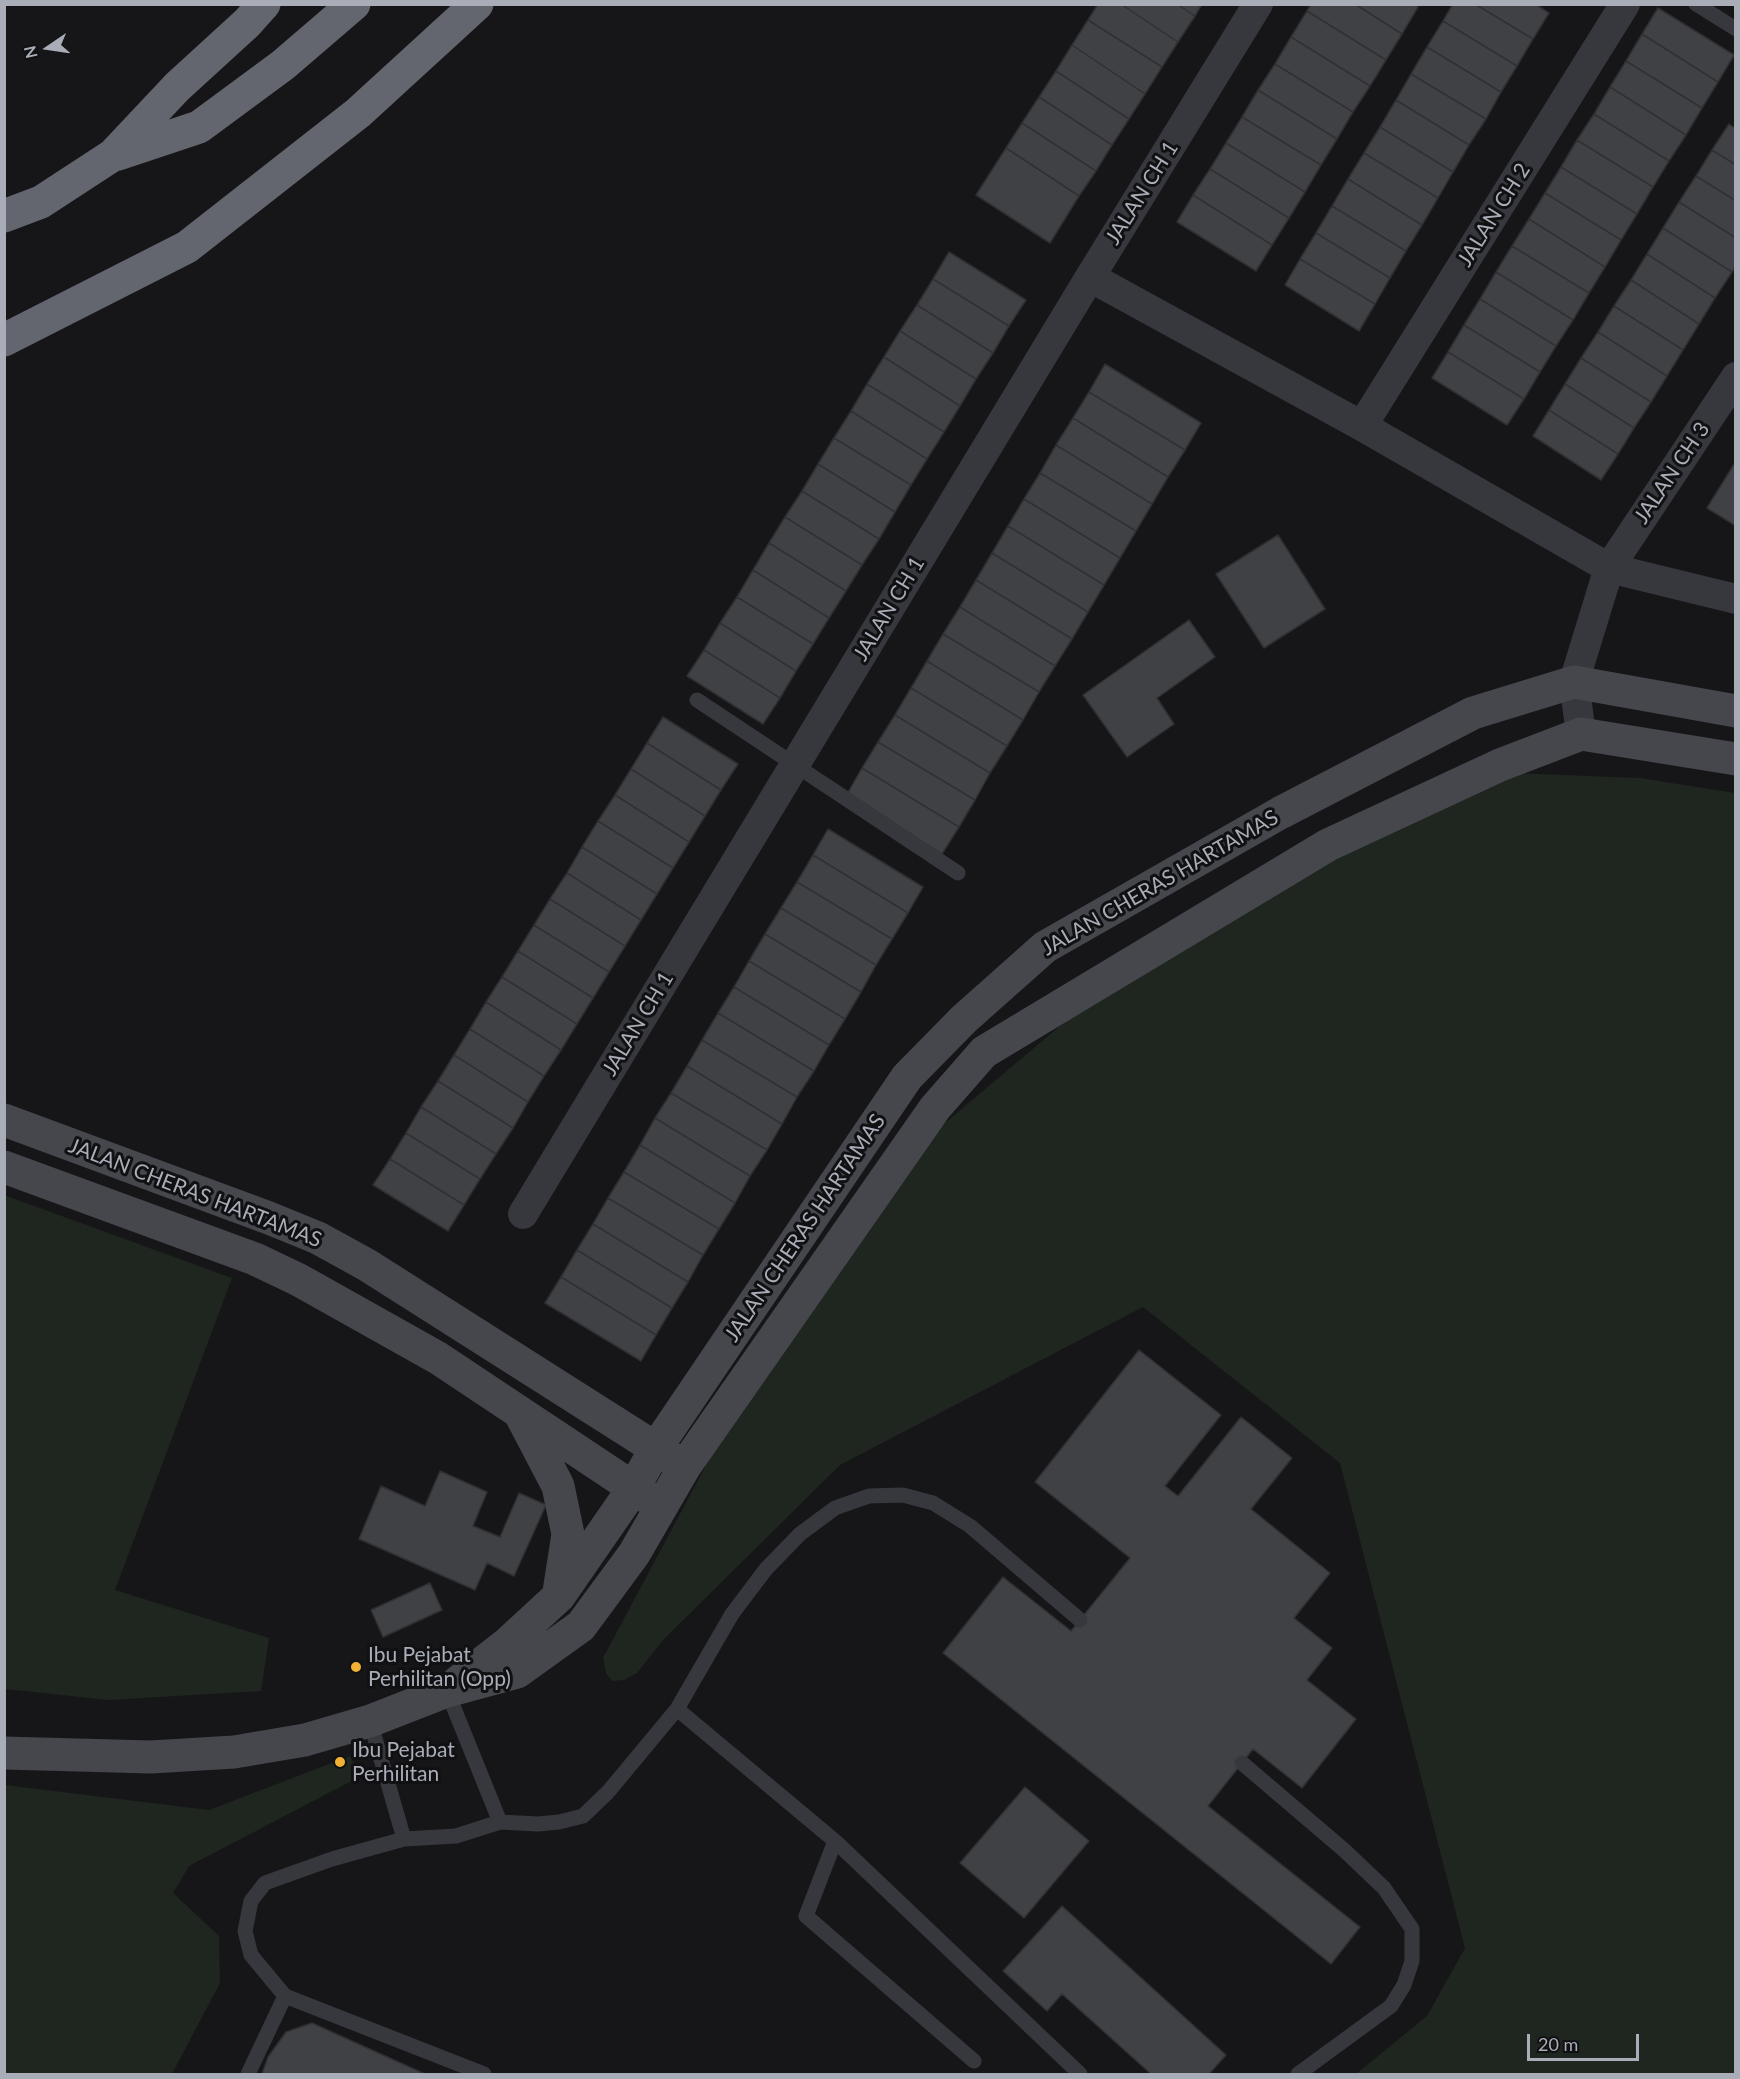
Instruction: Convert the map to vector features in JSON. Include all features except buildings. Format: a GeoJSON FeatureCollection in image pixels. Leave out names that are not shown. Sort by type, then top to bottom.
{"type":"FeatureCollection","features":[{"type":"Feature","properties":{"kind":"highway"},"geometry":{"type":"LineString","coordinates":[[4,216],[41,202],[113,155],[177,87],[247,23],[264,4]]}},
{"type":"Feature","properties":{"kind":"highway"},"geometry":{"type":"LineString","coordinates":[[113,155],[199,127],[283,65],[354,4]]}},
{"type":"Feature","properties":{"kind":"highway"},"geometry":{"type":"LineString","coordinates":[[4,340],[187,247],[358,112],[477,4]]}},
{"type":"Feature","properties":{"kind":"street","name":"JALAN CH 1"},"geometry":{"type":"LineString","coordinates":[[523,1214],[1090,277],[1258,4]]}},
{"type":"Feature","properties":{"kind":"street","name":"JALAN CH 2"},"geometry":{"type":"LineString","coordinates":[[1362,426],[1625,4]]}},
{"type":"Feature","properties":{"kind":"street"},"geometry":{"type":"LineString","coordinates":[[1090,277],[1362,426],[1610,568],[1736,599]]}},
{"type":"Feature","properties":{"kind":"street","name":"JALAN CH 3"},"geometry":{"type":"LineString","coordinates":[[1574,682],[1610,568],[1736,377]]}},
{"type":"Feature","properties":{"kind":"street"},"geometry":{"type":"LineString","coordinates":[[1574,682],[1581,734],[1736,759]]}},
{"type":"Feature","properties":{"kind":"street","name":"JALAN CHERAS HARTAMAS"},"geometry":{"type":"LineString","coordinates":[[633,1489],[656,1448],[907,1077],[963,1019],[1045,947],[1280,813],[1473,713],[1574,682],[1736,711]]}},
{"type":"Feature","properties":{"kind":"street","name":"JALAN CHERAS HARTAMAS"},"geometry":{"type":"LineString","coordinates":[[4,1167],[255,1259],[344,1304],[438,1358],[662,1507],[685,1466],[935,1108],[984,1052],[1328,845],[1500,765],[1581,734]]}},
{"type":"Feature","properties":{"kind":"street","name":"JALAN CHERAS HARTAMAS"},"geometry":{"type":"LineString","coordinates":[[4,1120],[318,1238],[367,1266],[685,1466]]}},
{"type":"Feature","properties":{"kind":"street"},"geometry":{"type":"LineString","coordinates":[[438,1358],[458,1323]]}},
{"type":"Feature","properties":{"kind":"street"},"geometry":{"type":"LineString","coordinates":[[519,1413],[558,1486],[568,1534],[558,1596]]}},
{"type":"Feature","properties":{"kind":"street"},"geometry":{"type":"LineString","coordinates":[[447,1691],[508,1643],[558,1596],[633,1489]]}},
{"type":"Feature","properties":{"kind":"street"},"geometry":{"type":"LineString","coordinates":[[4,1752],[151,1757],[234,1752],[305,1740],[370,1721],[447,1691],[517,1672],[581,1626],[634,1554],[662,1507]]}},
{"type":"Feature","properties":{"kind":"lane"},"geometry":{"type":"LineString","coordinates":[[1695,4],[1736,29]]}},
{"type":"Feature","properties":{"kind":"lane"},"geometry":{"type":"LineString","coordinates":[[697,700],[958,873]]}},
{"type":"Feature","properties":{"kind":"lane"},"geometry":{"type":"LineString","coordinates":[[484,2074],[285,1996],[251,1954],[245,1931],[250,1901],[265,1883],[332,1859],[404,1839],[456,1836],[500,1822],[538,1824],[583,1816],[608,1792],[677,1709],[732,1614],[766,1569],[800,1534],[835,1508],[869,1496],[903,1495],[933,1503],[970,1526],[1080,1620]]}},
{"type":"Feature","properties":{"kind":"lane"},"geometry":{"type":"LineString","coordinates":[[447,1691],[500,1822]]}},
{"type":"Feature","properties":{"kind":"lane"},"geometry":{"type":"LineString","coordinates":[[677,1709],[835,1841],[1080,2074]]}},
{"type":"Feature","properties":{"kind":"lane"},"geometry":{"type":"LineString","coordinates":[[370,1721],[404,1839]]}},
{"type":"Feature","properties":{"kind":"lane"},"geometry":{"type":"LineString","coordinates":[[1242,1763],[1344,1850],[1384,1888],[1412,1929],[1412,1961],[1404,1985],[1391,2006],[1298,2074]]}},
{"type":"Feature","properties":{"kind":"lane"},"geometry":{"type":"LineString","coordinates":[[835,1841],[806,1916],[974,2061]]}},
{"type":"Feature","properties":{"kind":"lane"},"geometry":{"type":"LineString","coordinates":[[248,2074],[285,1996]]}},
{"type":"Feature","properties":{"kind":"shaded area"},"geometry":{"type":"Polygon","coordinates":[[[1513,773],[1640,778],[1735,793],[1735,2074],[1356,2074],[1427,2016],[1465,1948],[1340,1463],[1143,1307],[840,1465],[663,1640],[637,1673],[624,1680],[612,1681],[606,1673],[603,1658],[712,1454],[939,1128],[1073,1015],[1353,841],[1513,773]]]}},
{"type":"Feature","properties":{"kind":"shaded area"},"geometry":{"type":"Polygon","coordinates":[[[4,1195],[232,1278],[115,1590],[269,1638],[261,1691],[108,1700],[5,1689],[4,1195]]]}},
{"type":"Feature","properties":{"kind":"shaded area"},"geometry":{"type":"Polygon","coordinates":[[[350,1756],[361,1776],[189,1866],[173,1893],[219,1936],[220,1983],[172,2074],[5,2074],[5,1785],[209,1810],[350,1756]]]}},
{"type":"Feature","properties":{"kind":"place","name":"Ibu Pejabat Perhilitan (Opp)"},"geometry":{"type":"Point","coordinates":[356,1667]}},
{"type":"Feature","properties":{"kind":"place","name":"Ibu Pejabat Perhilitan"},"geometry":{"type":"Point","coordinates":[340,1762]}}]}
